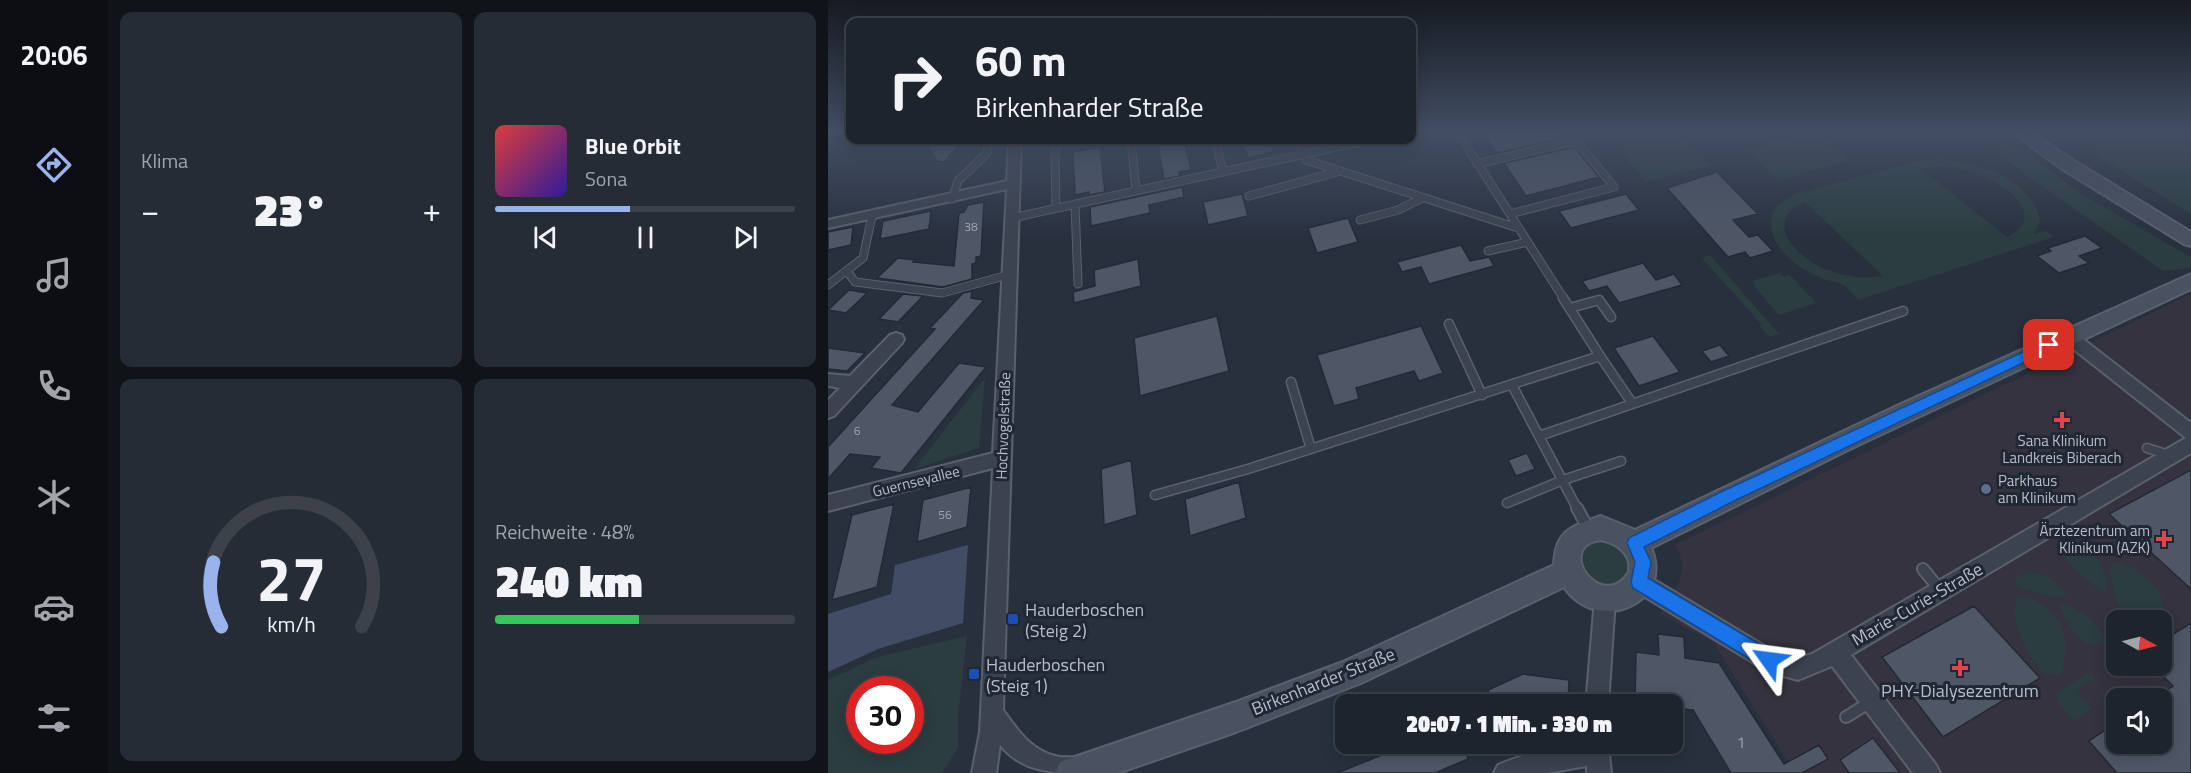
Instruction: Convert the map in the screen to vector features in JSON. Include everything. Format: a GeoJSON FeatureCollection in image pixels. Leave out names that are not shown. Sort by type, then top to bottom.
{"type":"FeatureCollection","features":[{"type":"Feature","properties":{"kind":"main road"},"geometry":{"type":"LineString","coordinates":[[2070,167],[2191,240]]}},
{"type":"Feature","properties":{"kind":"main road"},"geometry":{"type":"LineString","coordinates":[[1635,543],[1728,496],[2068,336],[2191,281]]}},
{"type":"Feature","properties":{"kind":"main road"},"geometry":{"type":"LineString","coordinates":[[1601,528],[1613,530],[1625,535],[1635,543],[1643,562],[1639,582],[1625,595],[1605,599],[1582,591],[1568,573],[1567,551],[1579,535],[1589,530],[1601,528]]}},
{"type":"Feature","properties":{"kind":"main road","name":"Birkenharder Straße"},"geometry":{"type":"LineString","coordinates":[[1078,770],[1236,717],[1351,673],[1547,580],[1568,573]]}},
{"type":"Feature","properties":{"kind":"street","name":"Hochvogelstraße"},"geometry":{"type":"LineString","coordinates":[[984,773],[992,712],[1014,167]]}},
{"type":"Feature","properties":{"kind":"street"},"geometry":{"type":"LineString","coordinates":[[828,224],[1013,184]]}},
{"type":"Feature","properties":{"kind":"street"},"geometry":{"type":"LineString","coordinates":[[2068,336],[2191,433]]}},
{"type":"Feature","properties":{"kind":"street"},"geometry":{"type":"LineString","coordinates":[[828,411],[896,339]]}},
{"type":"Feature","properties":{"kind":"street"},"geometry":{"type":"LineString","coordinates":[[828,380],[854,383]]}},
{"type":"Feature","properties":{"kind":"street","name":"Marie-Curie-Straße"},"geometry":{"type":"LineString","coordinates":[[1639,582],[1769,660],[1798,669],[1817,663],[2191,444]]}},
{"type":"Feature","properties":{"kind":"street","name":"Guernseyallee"},"geometry":{"type":"LineString","coordinates":[[828,503],[1003,458]]}},
{"type":"Feature","properties":{"kind":"street"},"geometry":{"type":"LineString","coordinates":[[1598,694],[1605,599]]}},
{"type":"Feature","properties":{"kind":"street"},"geometry":{"type":"LineString","coordinates":[[1835,652],[1928,773]]}},
{"type":"Feature","properties":{"kind":"street"},"geometry":{"type":"LineString","coordinates":[[992,712],[1017,749],[1053,768],[1078,770]]}},
{"type":"Feature","properties":{"kind":"street"},"geometry":{"type":"LineString","coordinates":[[1506,773],[1555,759],[1598,757]]}},
{"type":"Feature","properties":{"kind":"lane"},"geometry":{"type":"LineString","coordinates":[[952,199],[958,181],[972,167]]}},
{"type":"Feature","properties":{"kind":"lane"},"geometry":{"type":"LineString","coordinates":[[1055,167],[1056,208]]}},
{"type":"Feature","properties":{"kind":"lane"},"geometry":{"type":"LineString","coordinates":[[1134,167],[1136,191]]}},
{"type":"Feature","properties":{"kind":"lane"},"geometry":{"type":"LineString","coordinates":[[1222,167],[1223,171]]}},
{"type":"Feature","properties":{"kind":"lane"},"geometry":{"type":"LineString","coordinates":[[1012,218],[1241,167]]}},
{"type":"Feature","properties":{"kind":"lane"},"geometry":{"type":"LineString","coordinates":[[1324,167],[1518,228]]}},
{"type":"Feature","properties":{"kind":"lane"},"geometry":{"type":"LineString","coordinates":[[1479,167],[1632,403]]}},
{"type":"Feature","properties":{"kind":"lane"},"geometry":{"type":"LineString","coordinates":[[1509,214],[1614,187],[1598,167]]}},
{"type":"Feature","properties":{"kind":"lane"},"geometry":{"type":"LineString","coordinates":[[1249,196],[1337,172]]}},
{"type":"Feature","properties":{"kind":"lane"},"geometry":{"type":"LineString","coordinates":[[1360,220],[1398,210],[1422,198]]}},
{"type":"Feature","properties":{"kind":"lane"},"geometry":{"type":"LineString","coordinates":[[1075,204],[1078,284]]}},
{"type":"Feature","properties":{"kind":"lane"},"geometry":{"type":"LineString","coordinates":[[828,285],[863,258],[872,216]]}},
{"type":"Feature","properties":{"kind":"lane"},"geometry":{"type":"LineString","coordinates":[[1488,251],[1528,242]]}},
{"type":"Feature","properties":{"kind":"lane"},"geometry":{"type":"LineString","coordinates":[[847,271],[855,282],[942,293],[1008,275]]}},
{"type":"Feature","properties":{"kind":"lane"},"geometry":{"type":"LineString","coordinates":[[1570,308],[1599,300],[1611,317]]}},
{"type":"Feature","properties":{"kind":"lane"},"geometry":{"type":"LineString","coordinates":[[1539,436],[1903,311]]}},
{"type":"Feature","properties":{"kind":"lane"},"geometry":{"type":"LineString","coordinates":[[1449,324],[1482,395]]}},
{"type":"Feature","properties":{"kind":"lane"},"geometry":{"type":"LineString","coordinates":[[1155,495],[1311,449],[1600,356]]}},
{"type":"Feature","properties":{"kind":"lane"},"geometry":{"type":"LineString","coordinates":[[1291,382],[1311,449]]}},
{"type":"Feature","properties":{"kind":"lane"},"geometry":{"type":"LineString","coordinates":[[1512,385],[1589,530]]}},
{"type":"Feature","properties":{"kind":"lane"},"geometry":{"type":"LineString","coordinates":[[2147,448],[2171,456]]}},
{"type":"Feature","properties":{"kind":"lane"},"geometry":{"type":"LineString","coordinates":[[1507,503],[1563,480],[1621,461]]}},
{"type":"Feature","properties":{"kind":"lane"},"geometry":{"type":"LineString","coordinates":[[1923,569],[1940,590]]}},
{"type":"Feature","properties":{"kind":"lane"},"geometry":{"type":"LineString","coordinates":[[1846,717],[1873,701]]}},
{"type":"Feature","properties":{"kind":"shaded area"},"geometry":{"type":"Polygon","coordinates":[[[1633,167],[1709,167],[1646,182],[1633,167]]]}},
{"type":"Feature","properties":{"kind":"shaded area"},"geometry":{"type":"Polygon","coordinates":[[[1765,167],[1826,167],[1779,180],[1765,167]]]}},
{"type":"Feature","properties":{"kind":"shaded area"},"geometry":{"type":"Polygon","coordinates":[[[1895,167],[1935,167],[1921,169],[2007,237],[2019,229],[2024,220],[2024,212],[2020,203],[2012,194],[1992,181],[1971,172],[1937,167],[1979,167],[2000,175],[2014,183],[2026,194],[2035,206],[2040,221],[2034,234],[2046,231],[2054,237],[1858,300],[1843,285],[1823,279],[1803,269],[1778,246],[1771,226],[1772,214],[1779,204],[1798,193],[1895,167]],[[1805,202],[1792,210],[1785,219],[1788,239],[1795,249],[1816,265],[1855,277],[1883,276],[1805,202]]]}},
{"type":"Feature","properties":{"kind":"shaded area"},"geometry":{"type":"Polygon","coordinates":[[[2015,167],[2046,167],[2081,194],[2191,257],[2191,268],[2163,271],[2015,167]]]}},
{"type":"Feature","properties":{"kind":"shaded area"},"geometry":{"type":"Polygon","coordinates":[[[2115,167],[2191,167],[2191,214],[2115,167]]]}},
{"type":"Feature","properties":{"kind":"shaded area"},"geometry":{"type":"Polygon","coordinates":[[[1710,255],[1779,334],[1769,337],[1760,326],[1762,325],[1702,258],[1710,255]]]}},
{"type":"Feature","properties":{"kind":"shaded area"},"geometry":{"type":"Polygon","coordinates":[[[1780,273],[1784,277],[1790,275],[1816,303],[1779,315],[1752,281],[1780,273]]]}},
{"type":"Feature","properties":{"kind":"shaded area","name":"Sana Klinikum Landkreis Biberach"},"geometry":{"type":"Polygon","coordinates":[[[2191,294],[2191,773],[1795,773],[1713,642],[1661,614],[1679,582],[1683,567],[1675,545],[2191,294]]]}},
{"type":"Feature","properties":{"kind":"shaded area"},"geometry":{"type":"Polygon","coordinates":[[[985,378],[979,448],[914,469],[985,378]]]}},
{"type":"Feature","properties":{"kind":"shaded area"},"geometry":{"type":"Polygon","coordinates":[[[1613,538],[1631,558],[1626,575],[1618,584],[1612,586],[1588,583],[1576,552],[1586,539],[1613,538]]]}},
{"type":"Feature","properties":{"kind":"shaded area"},"geometry":{"type":"Polygon","coordinates":[[[2064,548],[2085,552],[2099,560],[2107,581],[2106,592],[2088,581],[2074,568],[2061,550],[2064,548]]]}},
{"type":"Feature","properties":{"kind":"shaded area"},"geometry":{"type":"Polygon","coordinates":[[[2119,561],[2150,581],[2161,596],[2162,610],[2122,610],[2115,596],[2111,575],[2112,563],[2119,561]]]}},
{"type":"Feature","properties":{"kind":"shaded area"},"geometry":{"type":"Polygon","coordinates":[[[2027,572],[2050,579],[2060,586],[2067,596],[2053,597],[2018,587],[2015,583],[2017,577],[2027,572]]]}},
{"type":"Feature","properties":{"kind":"shaded area"},"geometry":{"type":"Polygon","coordinates":[[[2025,596],[2050,610],[2060,624],[2065,641],[2065,660],[2060,674],[2042,671],[2025,646],[2017,624],[2015,604],[2018,597],[2025,596]]]}},
{"type":"Feature","properties":{"kind":"shaded area"},"geometry":{"type":"Polygon","coordinates":[[[2065,604],[2094,623],[2103,635],[2105,641],[2102,645],[2087,643],[2076,634],[2060,608],[2065,604]]]}},
{"type":"Feature","properties":{"kind":"shaded area"},"geometry":{"type":"Polygon","coordinates":[[[967,636],[958,715],[958,748],[942,773],[828,773],[828,680],[877,657],[967,636]]]}},
{"type":"Feature","properties":{"kind":"shaded area"},"geometry":{"type":"Polygon","coordinates":[[[2090,672],[2095,678],[2076,691],[2092,708],[2074,721],[2060,705],[2056,694],[2090,672]]]}},
{"type":"Feature","properties":{"kind":"water"},"geometry":{"type":"Polygon","coordinates":[[[968,545],[963,623],[878,649],[828,672],[828,614],[891,594],[895,565],[968,545]]]}},
{"type":"Feature","properties":{"kind":"building"},"geometry":{"type":"Polygon","coordinates":[[[1074,167],[1102,167],[1105,192],[1075,195],[1074,167]]]}},
{"type":"Feature","properties":{"kind":"building"},"geometry":{"type":"Polygon","coordinates":[[[1162,167],[1190,167],[1191,170],[1179,172],[1180,176],[1164,179],[1162,167]]]}},
{"type":"Feature","properties":{"kind":"building"},"geometry":{"type":"Polygon","coordinates":[[[1507,167],[1591,167],[1599,177],[1526,196],[1507,167]]]}},
{"type":"Feature","properties":{"kind":"building"},"geometry":{"type":"Polygon","coordinates":[[[1717,172],[1758,214],[1733,220],[1749,237],[1758,235],[1773,251],[1750,258],[1745,252],[1728,257],[1667,188],[1717,172]]]}},
{"type":"Feature","properties":{"kind":"building"},"geometry":{"type":"Polygon","coordinates":[[[1182,187],[1184,197],[1149,205],[1150,213],[1091,226],[1090,207],[1182,187]]]}},
{"type":"Feature","properties":{"kind":"building"},"geometry":{"type":"Polygon","coordinates":[[[1242,194],[1248,216],[1208,225],[1203,202],[1242,194]]]}},
{"type":"Feature","properties":{"kind":"building"},"geometry":{"type":"Polygon","coordinates":[[[1626,194],[1639,210],[1571,228],[1559,211],[1626,194]]]}},
{"type":"Feature","properties":{"kind":"building"},"geometry":{"type":"Polygon","coordinates":[[[984,202],[981,256],[976,257],[976,263],[972,264],[972,279],[943,287],[877,278],[898,258],[915,260],[913,262],[954,266],[959,213],[964,212],[968,205],[984,202]]]}},
{"type":"Feature","properties":{"kind":"building"},"geometry":{"type":"Polygon","coordinates":[[[931,211],[929,229],[880,239],[883,221],[931,211]]]}},
{"type":"Feature","properties":{"kind":"building"},"geometry":{"type":"Polygon","coordinates":[[[1348,218],[1358,242],[1317,253],[1308,228],[1348,218]]]}},
{"type":"Feature","properties":{"kind":"building"},"geometry":{"type":"Polygon","coordinates":[[[853,227],[851,245],[828,250],[828,232],[853,227]]]}},
{"type":"Feature","properties":{"kind":"building"},"geometry":{"type":"Polygon","coordinates":[[[2085,236],[2102,248],[2079,256],[2089,263],[2059,273],[2037,256],[2051,251],[2048,248],[2085,236]]]}},
{"type":"Feature","properties":{"kind":"building"},"geometry":{"type":"Polygon","coordinates":[[[1461,245],[1470,261],[1489,257],[1494,266],[1429,284],[1421,267],[1402,272],[1397,262],[1461,245]]]}},
{"type":"Feature","properties":{"kind":"building"},"geometry":{"type":"Polygon","coordinates":[[[1138,259],[1141,286],[1074,303],[1073,292],[1095,286],[1094,270],[1138,259]]]}},
{"type":"Feature","properties":{"kind":"building"},"geometry":{"type":"Polygon","coordinates":[[[1643,263],[1656,280],[1674,274],[1682,285],[1619,303],[1607,286],[1589,291],[1582,281],[1643,263]]]}},
{"type":"Feature","properties":{"kind":"building"},"geometry":{"type":"Polygon","coordinates":[[[849,290],[867,293],[846,313],[828,310],[849,290]]]}},
{"type":"Feature","properties":{"kind":"building"},"geometry":{"type":"Polygon","coordinates":[[[972,291],[971,298],[984,300],[892,405],[918,412],[959,363],[986,367],[901,473],[871,468],[880,457],[850,454],[828,479],[828,447],[935,329],[930,328],[963,293],[972,291]]]}},
{"type":"Feature","properties":{"kind":"building"},"geometry":{"type":"Polygon","coordinates":[[[903,294],[923,296],[898,322],[879,319],[903,294]]]}},
{"type":"Feature","properties":{"kind":"building"},"geometry":{"type":"Polygon","coordinates":[[[1217,316],[1229,371],[1140,396],[1134,338],[1217,316]]]}},
{"type":"Feature","properties":{"kind":"building"},"geometry":{"type":"Polygon","coordinates":[[[1421,326],[1443,373],[1419,381],[1414,371],[1356,388],[1359,399],[1334,406],[1317,355],[1421,326]]]}},
{"type":"Feature","properties":{"kind":"building"},"geometry":{"type":"Polygon","coordinates":[[[1653,336],[1680,372],[1639,386],[1614,348],[1653,336]]]}},
{"type":"Feature","properties":{"kind":"building"},"geometry":{"type":"Polygon","coordinates":[[[1720,345],[1729,356],[1711,362],[1702,351],[1720,345]]]}},
{"type":"Feature","properties":{"kind":"building"},"geometry":{"type":"Polygon","coordinates":[[[828,348],[865,353],[847,371],[828,369],[828,348]]]}},
{"type":"Feature","properties":{"kind":"building"},"geometry":{"type":"Polygon","coordinates":[[[1527,453],[1535,469],[1516,476],[1508,460],[1527,453]]]}},
{"type":"Feature","properties":{"kind":"building"},"geometry":{"type":"Polygon","coordinates":[[[1131,460],[1137,515],[1104,525],[1101,469],[1131,460]]]}},
{"type":"Feature","properties":{"kind":"building","name":"Ärztezentrum am Klinikum (AZK)"},"geometry":{"type":"Polygon","coordinates":[[[2191,470],[2191,589],[2109,514],[2191,470]]]}},
{"type":"Feature","properties":{"kind":"building"},"geometry":{"type":"Polygon","coordinates":[[[1239,482],[1246,518],[1190,536],[1185,499],[1239,482]]]}},
{"type":"Feature","properties":{"kind":"building"},"geometry":{"type":"Polygon","coordinates":[[[971,487],[967,527],[917,542],[923,500],[971,487]]]}},
{"type":"Feature","properties":{"kind":"building"},"geometry":{"type":"Polygon","coordinates":[[[894,504],[877,587],[832,600],[852,515],[894,504]]]}},
{"type":"Feature","properties":{"kind":"building","name":"PHY-Dialysezentrum"},"geometry":{"type":"Polygon","coordinates":[[[1974,606],[2040,678],[1943,737],[1882,657],[1974,606]]]}},
{"type":"Feature","properties":{"kind":"building"},"geometry":{"type":"Polygon","coordinates":[[[2191,623],[2191,773],[2117,773],[2089,741],[2106,730],[2106,754],[2172,754],[2172,688],[2170,688],[2173,686],[2163,676],[2172,676],[2172,635],[2191,623]]]}},
{"type":"Feature","properties":{"kind":"building"},"geometry":{"type":"Polygon","coordinates":[[[1658,634],[1684,637],[1685,658],[1719,663],[1784,764],[1819,745],[1828,759],[1802,773],[1731,773],[1693,710],[1683,709],[1683,694],[1635,694],[1636,652],[1659,655],[1658,634]]]}},
{"type":"Feature","properties":{"kind":"building"},"geometry":{"type":"Polygon","coordinates":[[[1523,674],[1569,680],[1568,694],[1490,694],[1488,690],[1523,674]]]}},
{"type":"Feature","properties":{"kind":"building"},"geometry":{"type":"Polygon","coordinates":[[[1873,738],[1900,773],[1849,773],[1840,760],[1873,738]]]}},
{"type":"Feature","properties":{"kind":"building"},"geometry":{"type":"Polygon","coordinates":[[[1384,754],[1466,754],[1468,759],[1435,773],[1337,773],[1384,754]]]}},
{"type":"Feature","properties":{"kind":"place","name":"Sana Klinikum Landkreis Biberach"},"geometry":{"type":"Point","coordinates":[2062,420]}},
{"type":"Feature","properties":{"kind":"place","name":"Parkhaus am Klinikum"},"geometry":{"type":"Point","coordinates":[1986,489]}},
{"type":"Feature","properties":{"kind":"place","name":"Ärztezentrum am Klinikum (AZK)"},"geometry":{"type":"Point","coordinates":[2164,539]}},
{"type":"Feature","properties":{"kind":"place","name":"Hauderboschen (Steig 2)"},"geometry":{"type":"Point","coordinates":[1013,619]}},
{"type":"Feature","properties":{"kind":"place","name":"PHY-Dialysezentrum"},"geometry":{"type":"Point","coordinates":[1960,668]}},
{"type":"Feature","properties":{"kind":"place","name":"Hauderboschen (Steig 1)"},"geometry":{"type":"Point","coordinates":[974,674]}},
{"type":"Feature","properties":{"kind":"route"},"geometry":{"type":"LineString","coordinates":[[1769,660],[1639,582],[1643,562],[1635,543],[1728,496],[2049,345]]}}]}
